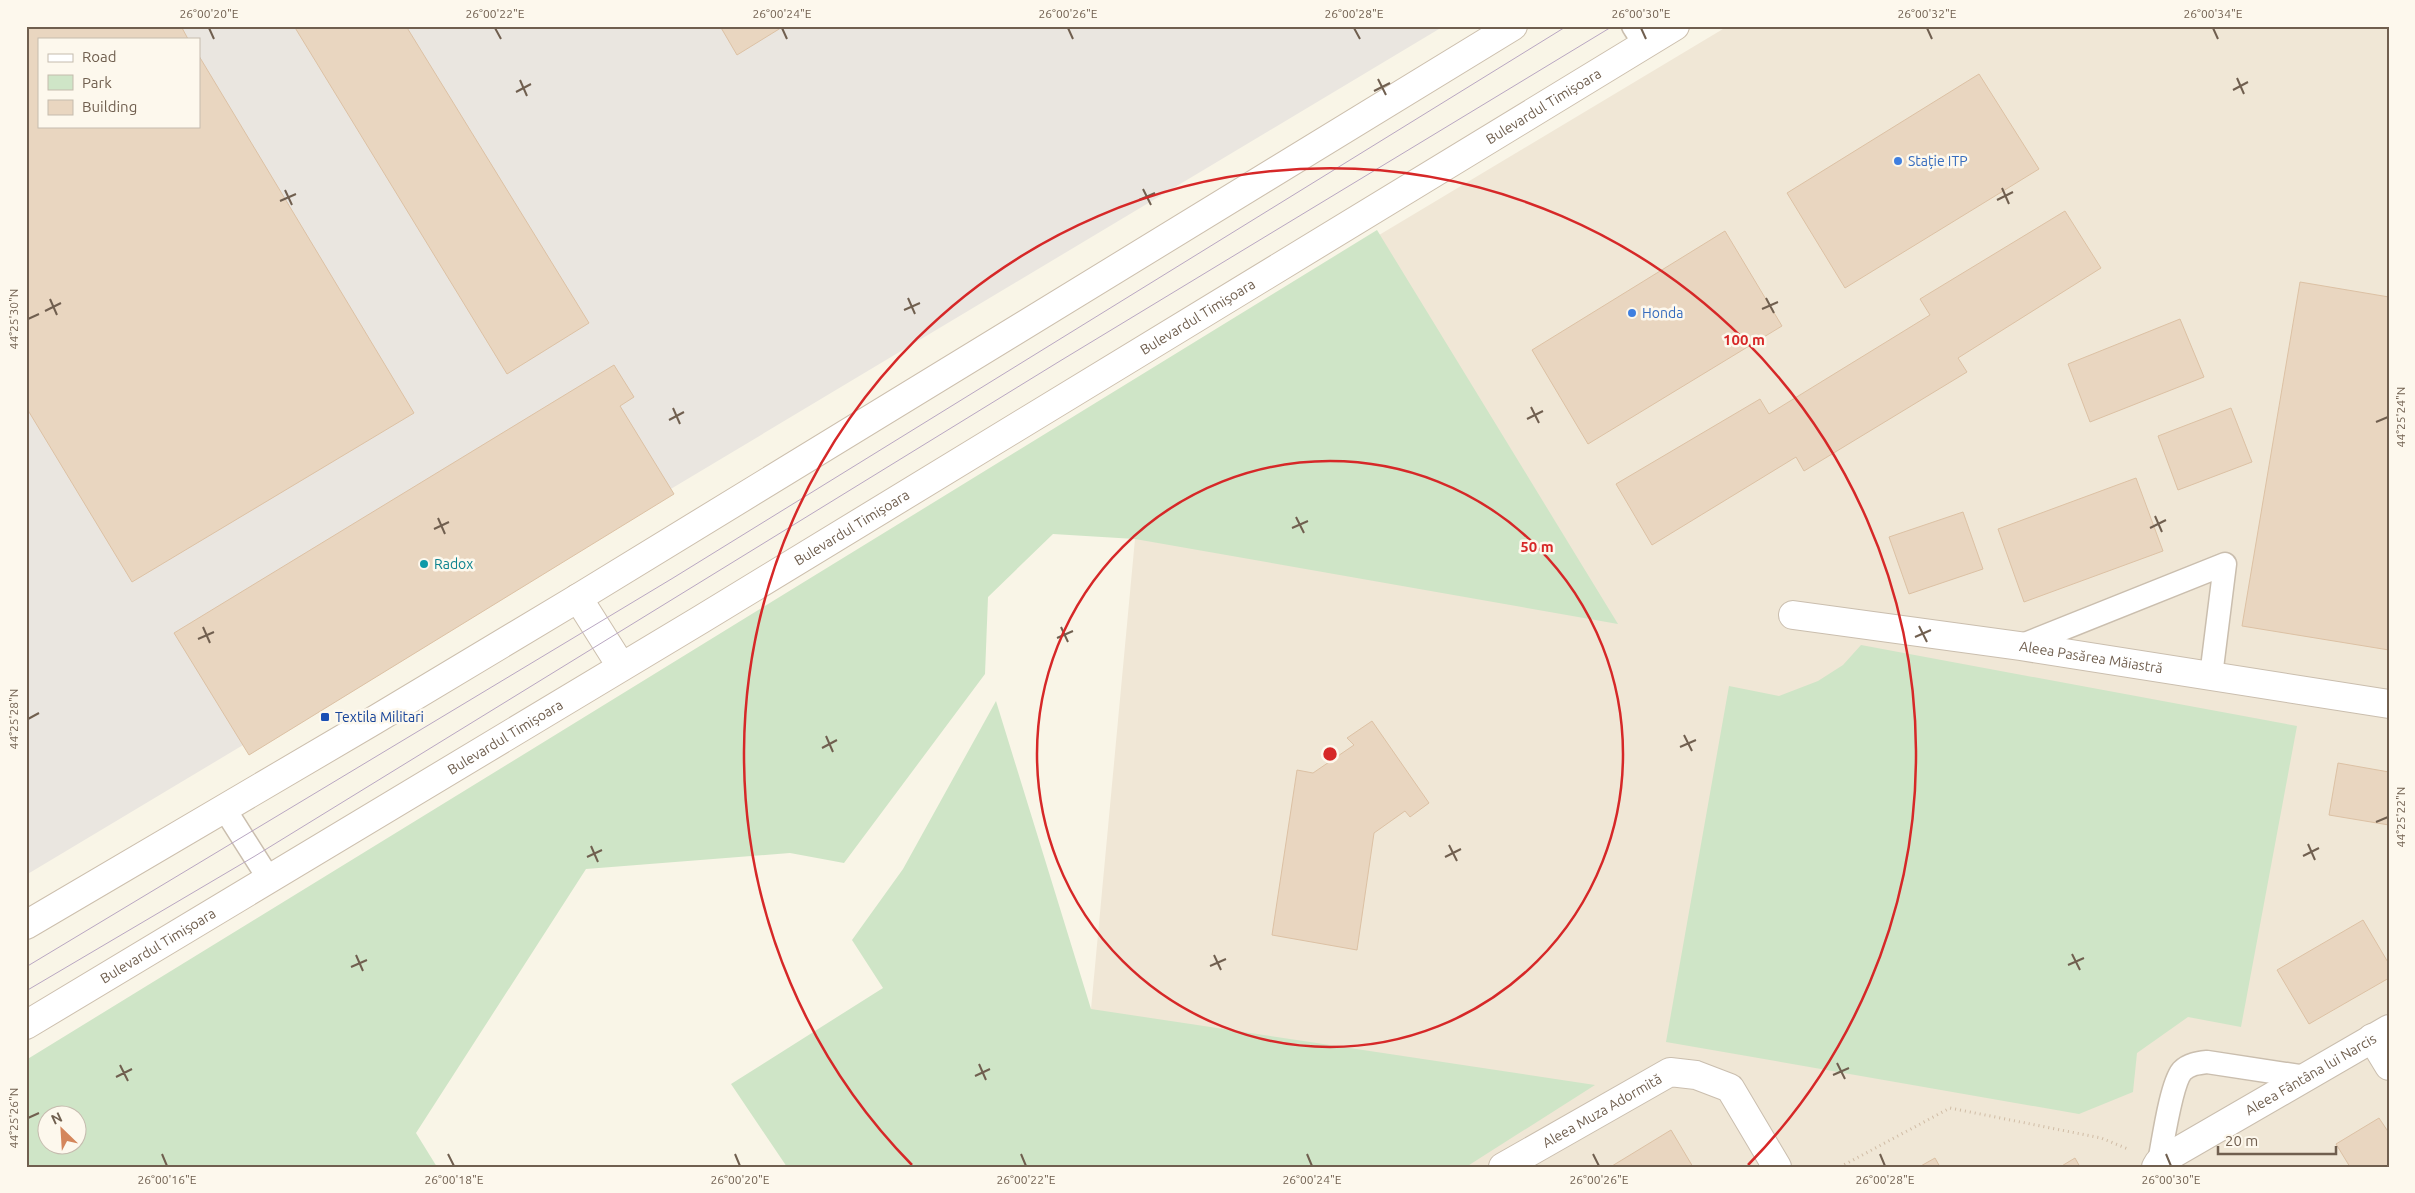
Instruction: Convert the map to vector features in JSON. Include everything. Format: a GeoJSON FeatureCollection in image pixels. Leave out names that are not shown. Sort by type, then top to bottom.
{"type":"FeatureCollection","features":[{"type":"Feature","properties":{"kind":"main road"},"geometry":{"type":"LineString","coordinates":[[26,925],[578,598],[1513,26]]}},
{"type":"Feature","properties":{"kind":"main road","name":"Bulevardul Timișoara"},"geometry":{"type":"LineString","coordinates":[[26,1026],[621,666],[1639,35],[1675,26]]}},
{"type":"Feature","properties":{"kind":"main road"},"geometry":{"type":"LineString","coordinates":[[578,598],[621,666]]}},
{"type":"Feature","properties":{"kind":"main road","name":"Aleea Pasărea Măiastră"},"geometry":{"type":"LineString","coordinates":[[1793,615],[2020,646],[2389,704]]}},
{"type":"Feature","properties":{"kind":"main road"},"geometry":{"type":"LineString","coordinates":[[2381,1034],[2389,1066]]}},
{"type":"Feature","properties":{"kind":"main road","name":"Aleea Fântâna lui Narcis"},"geometry":{"type":"LineString","coordinates":[[2158,1164],[2381,1034]]}},
{"type":"Feature","properties":{"kind":"main road","name":"Aleea Muza Adormită"},"geometry":{"type":"LineString","coordinates":[[1502,1167],[1670,1072],[1696,1075],[1730,1088],[1777,1167]]}},
{"type":"Feature","properties":{"kind":"lane"},"geometry":{"type":"LineString","coordinates":[[2020,646],[2225,564],[2211,676]]}},
{"type":"Feature","properties":{"kind":"lane"},"geometry":{"type":"LineString","coordinates":[[224,808],[269,879]]}},
{"type":"Feature","properties":{"kind":"lane"},"geometry":{"type":"LineString","coordinates":[[2158,1164],[2174,1087],[2182,1072],[2193,1064],[2207,1062],[2306,1078]]}},
{"type":"Feature","properties":{"kind":"path"},"geometry":{"type":"LineString","coordinates":[[1840,1167],[1950,1108],[2101,1138],[2158,1164]]}},
{"type":"Feature","properties":{"kind":"shaded area"},"geometry":{"type":"Polygon","coordinates":[[[26,26],[1444,26],[26,875],[26,26]]]}},
{"type":"Feature","properties":{"kind":"shaded area"},"geometry":{"type":"Polygon","coordinates":[[[1728,26],[2389,26],[2389,1167],[898,1167],[1091,1009],[1135,539],[1062,425],[1728,26]]]}},
{"type":"Feature","properties":{"kind":"green space"},"geometry":{"type":"Polygon","coordinates":[[[1377,230],[1618,624],[1135,539],[1053,534],[988,597],[985,674],[844,863],[790,853],[586,869],[416,1133],[437,1167],[26,1167],[26,1060],[1377,230]]]}},
{"type":"Feature","properties":{"kind":"green space"},"geometry":{"type":"Polygon","coordinates":[[[1861,645],[2297,726],[2241,1027],[2188,1017],[2137,1053],[2133,1092],[2079,1114],[1666,1042],[1729,686],[1779,696],[1818,681],[1843,665],[1861,645]]]}},
{"type":"Feature","properties":{"kind":"green space"},"geometry":{"type":"Polygon","coordinates":[[[996,701],[1091,1009],[1595,1085],[1466,1167],[787,1167],[731,1084],[883,988],[852,940],[903,869],[996,701]]]}},
{"type":"Feature","properties":{"kind":"building"},"geometry":{"type":"Polygon","coordinates":[[[26,26],[181,26],[187,38],[38,38],[38,128],[200,128],[200,58],[414,413],[132,582],[26,407],[26,26]]]}},
{"type":"Feature","properties":{"kind":"building"},"geometry":{"type":"Polygon","coordinates":[[[294,26],[406,26],[589,323],[507,374],[294,26]]]}},
{"type":"Feature","properties":{"kind":"building"},"geometry":{"type":"Polygon","coordinates":[[[720,26],[784,26],[737,55],[720,26]]]}},
{"type":"Feature","properties":{"kind":"building"},"geometry":{"type":"Polygon","coordinates":[[[1979,74],[2039,169],[1845,288],[1787,193],[1979,74]]]}},
{"type":"Feature","properties":{"kind":"building"},"geometry":{"type":"Polygon","coordinates":[[[2065,211],[2101,268],[1958,358],[1967,372],[1804,471],[1796,457],[1652,545],[1616,484],[1760,399],[1769,414],[1930,315],[1920,299],[2065,211]]]}},
{"type":"Feature","properties":{"kind":"building"},"geometry":{"type":"Polygon","coordinates":[[[1725,231],[1782,326],[1588,444],[1532,350],[1725,231]]]}},
{"type":"Feature","properties":{"kind":"building"},"geometry":{"type":"Polygon","coordinates":[[[2300,282],[2389,297],[2389,650],[2242,626],[2300,282]]]}},
{"type":"Feature","properties":{"kind":"building"},"geometry":{"type":"Polygon","coordinates":[[[2180,319],[2204,377],[2090,422],[2068,364],[2180,319]]]}},
{"type":"Feature","properties":{"kind":"building","name":"Radox"},"geometry":{"type":"Polygon","coordinates":[[[614,365],[634,397],[620,406],[674,494],[249,755],[174,633],[614,365]]]}},
{"type":"Feature","properties":{"kind":"building"},"geometry":{"type":"Polygon","coordinates":[[[2231,408],[2252,462],[2178,490],[2158,436],[2231,408]]]}},
{"type":"Feature","properties":{"kind":"building"},"geometry":{"type":"Polygon","coordinates":[[[2136,478],[2163,551],[2024,602],[1998,529],[2136,478]]]}},
{"type":"Feature","properties":{"kind":"building"},"geometry":{"type":"Polygon","coordinates":[[[1963,512],[1983,569],[1909,594],[1889,537],[1963,512]]]}},
{"type":"Feature","properties":{"kind":"building"},"geometry":{"type":"Polygon","coordinates":[[[1372,721],[1429,803],[1410,817],[1405,811],[1374,833],[1357,950],[1272,935],[1297,770],[1313,773],[1354,745],[1347,738],[1372,721]]]}},
{"type":"Feature","properties":{"kind":"building"},"geometry":{"type":"Polygon","coordinates":[[[2338,763],[2389,772],[2389,825],[2329,815],[2338,763]]]}},
{"type":"Feature","properties":{"kind":"building"},"geometry":{"type":"Polygon","coordinates":[[[2363,920],[2389,964],[2389,978],[2309,1024],[2277,970],[2363,920]]]}},
{"type":"Feature","properties":{"kind":"building"},"geometry":{"type":"Polygon","coordinates":[[[2379,1118],[2389,1133],[2389,1167],[2350,1167],[2336,1144],[2379,1118]]]}},
{"type":"Feature","properties":{"kind":"building"},"geometry":{"type":"Polygon","coordinates":[[[1671,1130],[1693,1167],[1612,1166],[1671,1130]]]}},
{"type":"Feature","properties":{"kind":"building"},"geometry":{"type":"Polygon","coordinates":[[[1935,1158],[1940,1167],[1919,1167],[1935,1158]]]}},
{"type":"Feature","properties":{"kind":"building"},"geometry":{"type":"Polygon","coordinates":[[[2075,1158],[2080,1167],[2060,1167],[2075,1158]]]}},
{"type":"Feature","properties":{"kind":"tram line"},"geometry":{"type":"LineString","coordinates":[[26,967],[673,578],[1567,26]]}},
{"type":"Feature","properties":{"kind":"tram line"},"geometry":{"type":"LineString","coordinates":[[26,991],[255,856],[1060,361],[1613,26]]}},
{"type":"Feature","properties":{"kind":"place","name":"Stație ITP"},"geometry":{"type":"Point","coordinates":[1898,161]}},
{"type":"Feature","properties":{"kind":"place","name":"Honda"},"geometry":{"type":"Point","coordinates":[1632,313]}},
{"type":"Feature","properties":{"kind":"place","name":"Radox"},"geometry":{"type":"Point","coordinates":[424,564]}},
{"type":"Feature","properties":{"kind":"place","name":"Textila Militari"},"geometry":{"type":"Point","coordinates":[325,717]}}]}
